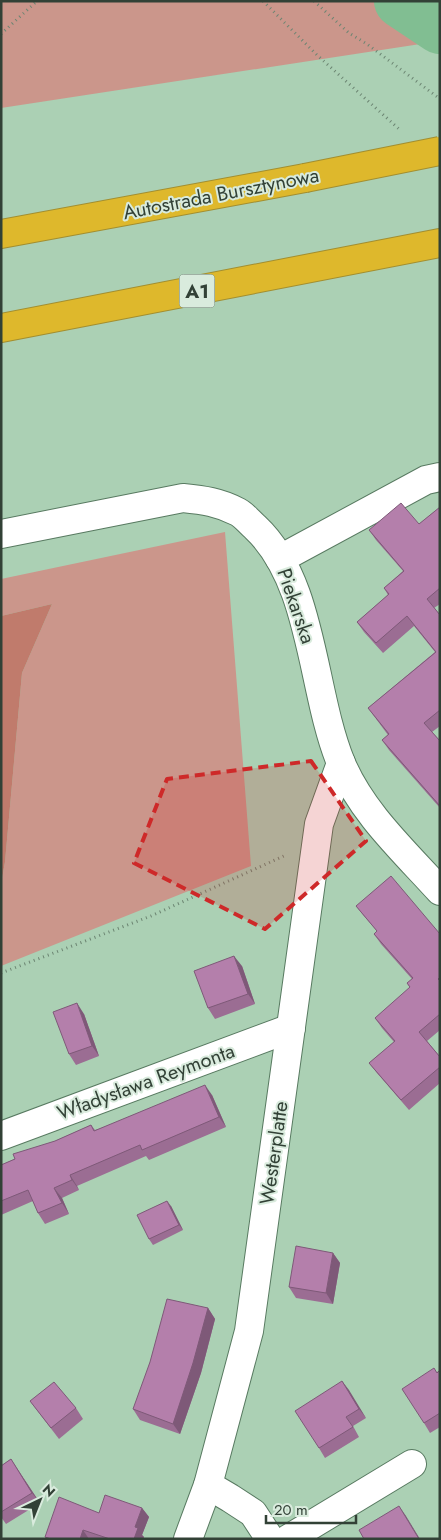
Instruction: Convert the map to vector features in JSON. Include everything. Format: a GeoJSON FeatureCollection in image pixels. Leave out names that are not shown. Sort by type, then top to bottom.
{"type":"FeatureCollection","features":[{"type":"Feature","properties":{"kind":"highway","name":"Autostrada Bursztynowa"},"geometry":{"type":"LineString","coordinates":[[1,234],[440,151]]}},
{"type":"Feature","properties":{"kind":"highway","name":"A1"},"geometry":{"type":"LineString","coordinates":[[1,328],[440,243]]}},
{"type":"Feature","properties":{"kind":"street"},"geometry":{"type":"LineString","coordinates":[[280,559],[426,480],[440,478]]}},
{"type":"Feature","properties":{"kind":"street","name":"Piekarska"},"geometry":{"type":"LineString","coordinates":[[1,534],[183,498],[211,500],[239,512],[263,534],[280,559],[289,578],[304,618],[328,722],[341,763],[366,809],[440,891]]}},
{"type":"Feature","properties":{"kind":"street","name":"Westerplatte"},"geometry":{"type":"LineString","coordinates":[[188,1539],[208,1485],[249,1331],[316,841],[319,824],[341,763]]}},
{"type":"Feature","properties":{"kind":"street","name":"Władysława Reymonta"},"geometry":{"type":"LineString","coordinates":[[1,1136],[291,1028]]}},
{"type":"Feature","properties":{"kind":"street"},"geometry":{"type":"LineString","coordinates":[[288,1539],[412,1464]]}},
{"type":"Feature","properties":{"kind":"street"},"geometry":{"type":"LineString","coordinates":[[208,1485],[252,1513],[270,1539]]}},
{"type":"Feature","properties":{"kind":"path"},"geometry":{"type":"LineString","coordinates":[[1,34],[37,1]]}},
{"type":"Feature","properties":{"kind":"path"},"geometry":{"type":"LineString","coordinates":[[263,1],[317,55],[405,135]]}},
{"type":"Feature","properties":{"kind":"path"},"geometry":{"type":"LineString","coordinates":[[314,1],[349,33],[367,44],[440,99]]}},
{"type":"Feature","properties":{"kind":"path"},"geometry":{"type":"LineString","coordinates":[[1,973],[152,916],[316,841]]}},
{"type":"Feature","properties":{"kind":"highlighted area"},"geometry":{"type":"Polygon","coordinates":[[[311,761],[366,841],[265,929],[134,863],[167,779],[311,761]]]}},
{"type":"Feature","properties":{"kind":"shaded area"},"geometry":{"type":"Polygon","coordinates":[[[1,1],[376,1],[427,43],[1,108],[1,1]]]}},
{"type":"Feature","properties":{"kind":"shaded area"},"geometry":{"type":"Polygon","coordinates":[[[225,532],[251,866],[1,966],[1,884],[5,862],[22,673],[52,604],[1,616],[1,579],[225,532]]]}},
{"type":"Feature","properties":{"kind":"shaded area"},"geometry":{"type":"Polygon","coordinates":[[[52,604],[22,673],[5,862],[1,884],[1,616],[52,604]]]}},
{"type":"Feature","properties":{"kind":"building"},"geometry":{"type":"Polygon","coordinates":[[[401,503],[419,524],[440,507],[440,588],[427,599],[440,615],[440,710],[424,723],[440,741],[440,806],[382,740],[389,734],[368,708],[436,652],[407,616],[376,643],[357,622],[389,594],[384,588],[404,571],[369,530],[401,503]]]}},
{"type":"Feature","properties":{"kind":"building"},"geometry":{"type":"Polygon","coordinates":[[[391,876],[440,934],[440,977],[438,979],[440,981],[440,1014],[419,1032],[440,1057],[440,1067],[401,1100],[369,1063],[395,1041],[375,1018],[410,987],[407,983],[413,978],[374,934],[377,931],[356,906],[391,876]]]}},
{"type":"Feature","properties":{"kind":"building"},"geometry":{"type":"Polygon","coordinates":[[[234,956],[248,994],[208,1008],[194,971],[234,956]]]}},
{"type":"Feature","properties":{"kind":"building"},"geometry":{"type":"Polygon","coordinates":[[[77,1003],[92,1046],[69,1054],[53,1012],[77,1003]]]}},
{"type":"Feature","properties":{"kind":"building"},"geometry":{"type":"Polygon","coordinates":[[[205,1085],[219,1117],[142,1150],[140,1145],[70,1175],[72,1180],[54,1188],[62,1203],[38,1213],[28,1190],[1,1201],[1,1165],[15,1159],[13,1154],[55,1141],[91,1125],[94,1131],[205,1085]]]}},
{"type":"Feature","properties":{"kind":"building"},"geometry":{"type":"Polygon","coordinates":[[[167,1201],[179,1225],[149,1239],[137,1215],[167,1201]]]}},
{"type":"Feature","properties":{"kind":"building"},"geometry":{"type":"Polygon","coordinates":[[[296,1246],[333,1253],[326,1293],[289,1287],[296,1246]]]}},
{"type":"Feature","properties":{"kind":"building"},"geometry":{"type":"Polygon","coordinates":[[[167,1299],[208,1308],[193,1363],[173,1424],[133,1409],[150,1362],[167,1299]]]}},
{"type":"Feature","properties":{"kind":"building"},"geometry":{"type":"Polygon","coordinates":[[[434,1368],[437,1373],[440,1370],[440,1413],[424,1423],[402,1389],[434,1368]]]}},
{"type":"Feature","properties":{"kind":"building"},"geometry":{"type":"Polygon","coordinates":[[[342,1381],[359,1409],[346,1417],[353,1427],[319,1448],[295,1411],[342,1381]]]}},
{"type":"Feature","properties":{"kind":"building"},"geometry":{"type":"Polygon","coordinates":[[[54,1382],[76,1408],[51,1428],[30,1401],[54,1382]]]}},
{"type":"Feature","properties":{"kind":"building"},"geometry":{"type":"Polygon","coordinates":[[[11,1459],[32,1493],[1,1512],[1,1466],[11,1459]]]}},
{"type":"Feature","properties":{"kind":"building"},"geometry":{"type":"Polygon","coordinates":[[[105,1495],[142,1508],[135,1527],[138,1528],[134,1539],[110,1539],[83,1530],[80,1539],[51,1539],[45,1537],[59,1497],[99,1513],[105,1495]]]}},
{"type":"Feature","properties":{"kind":"building"},"geometry":{"type":"Polygon","coordinates":[[[399,1506],[419,1539],[364,1539],[359,1530],[399,1506]]]}},
{"type":"Feature","properties":{"kind":"waterway"},"geometry":{"type":"LineString","coordinates":[[401,1],[440,27]]}}]}
